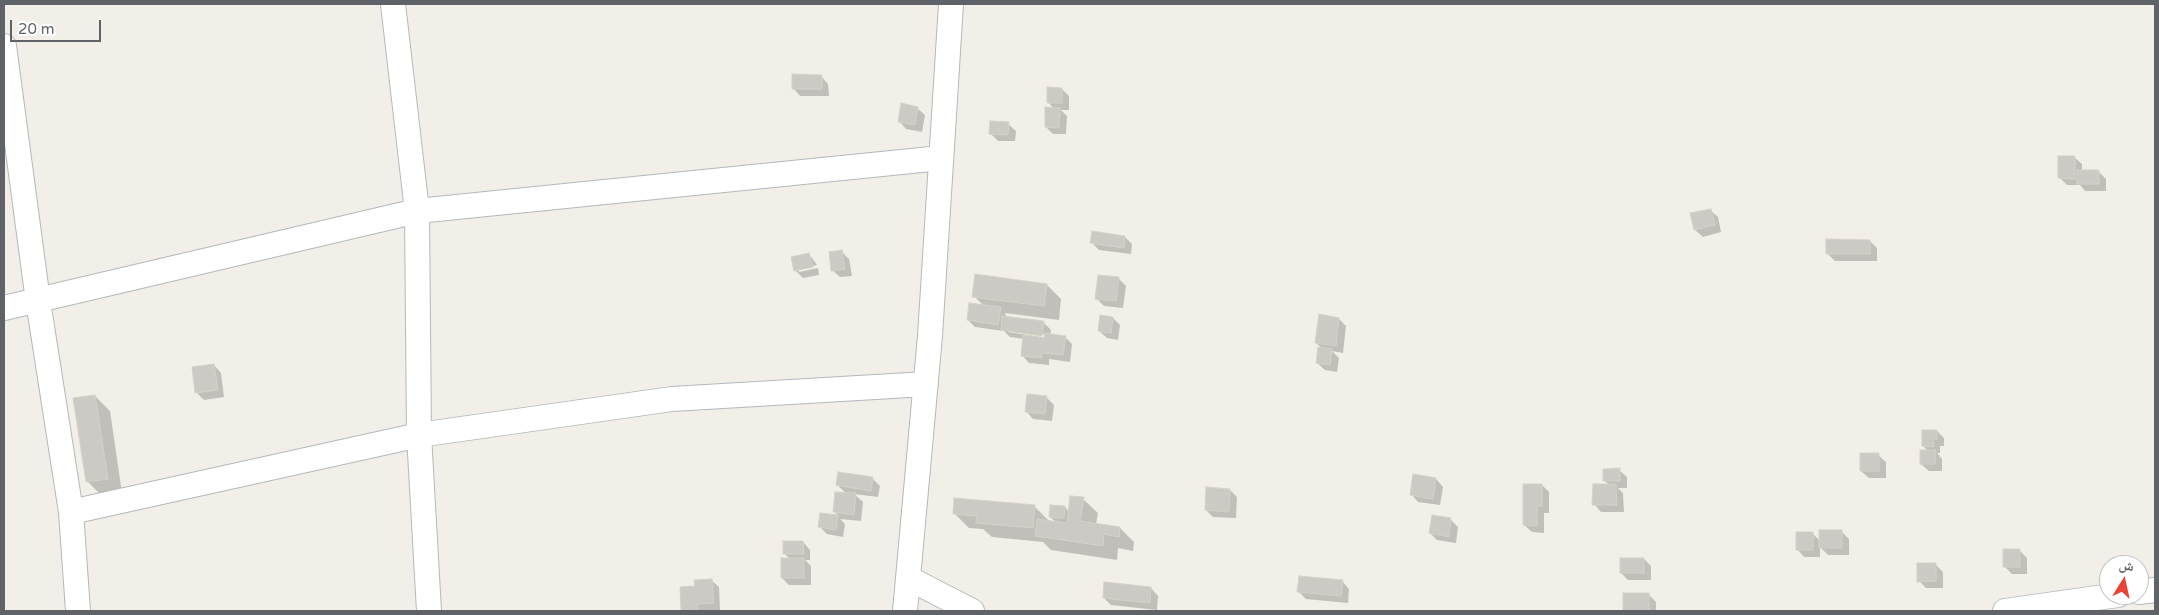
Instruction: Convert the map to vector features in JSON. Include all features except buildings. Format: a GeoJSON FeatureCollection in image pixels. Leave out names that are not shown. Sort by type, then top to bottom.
{"type":"FeatureCollection","features":[{"type":"Feature","properties":{"kind":"street"},"geometry":{"type":"LineString","coordinates":[[393,4],[417,211],[419,435],[429,611]]}},
{"type":"Feature","properties":{"kind":"street"},"geometry":{"type":"LineString","coordinates":[[905,611],[926,384],[950,4]]}},
{"type":"Feature","properties":{"kind":"street"},"geometry":{"type":"LineString","coordinates":[[4,46],[38,301],[71,512],[78,611]]}},
{"type":"Feature","properties":{"kind":"street"},"geometry":{"type":"LineString","coordinates":[[4,308],[417,211],[941,158]]}},
{"type":"Feature","properties":{"kind":"street"},"geometry":{"type":"LineString","coordinates":[[71,512],[419,435],[672,399],[926,384]]}},
{"type":"Feature","properties":{"kind":"street"},"geometry":{"type":"LineString","coordinates":[[908,578],[972,611]]}},
{"type":"Feature","properties":{"kind":"street"},"geometry":{"type":"LineString","coordinates":[[2004,611],[2099,598]]}}]}
